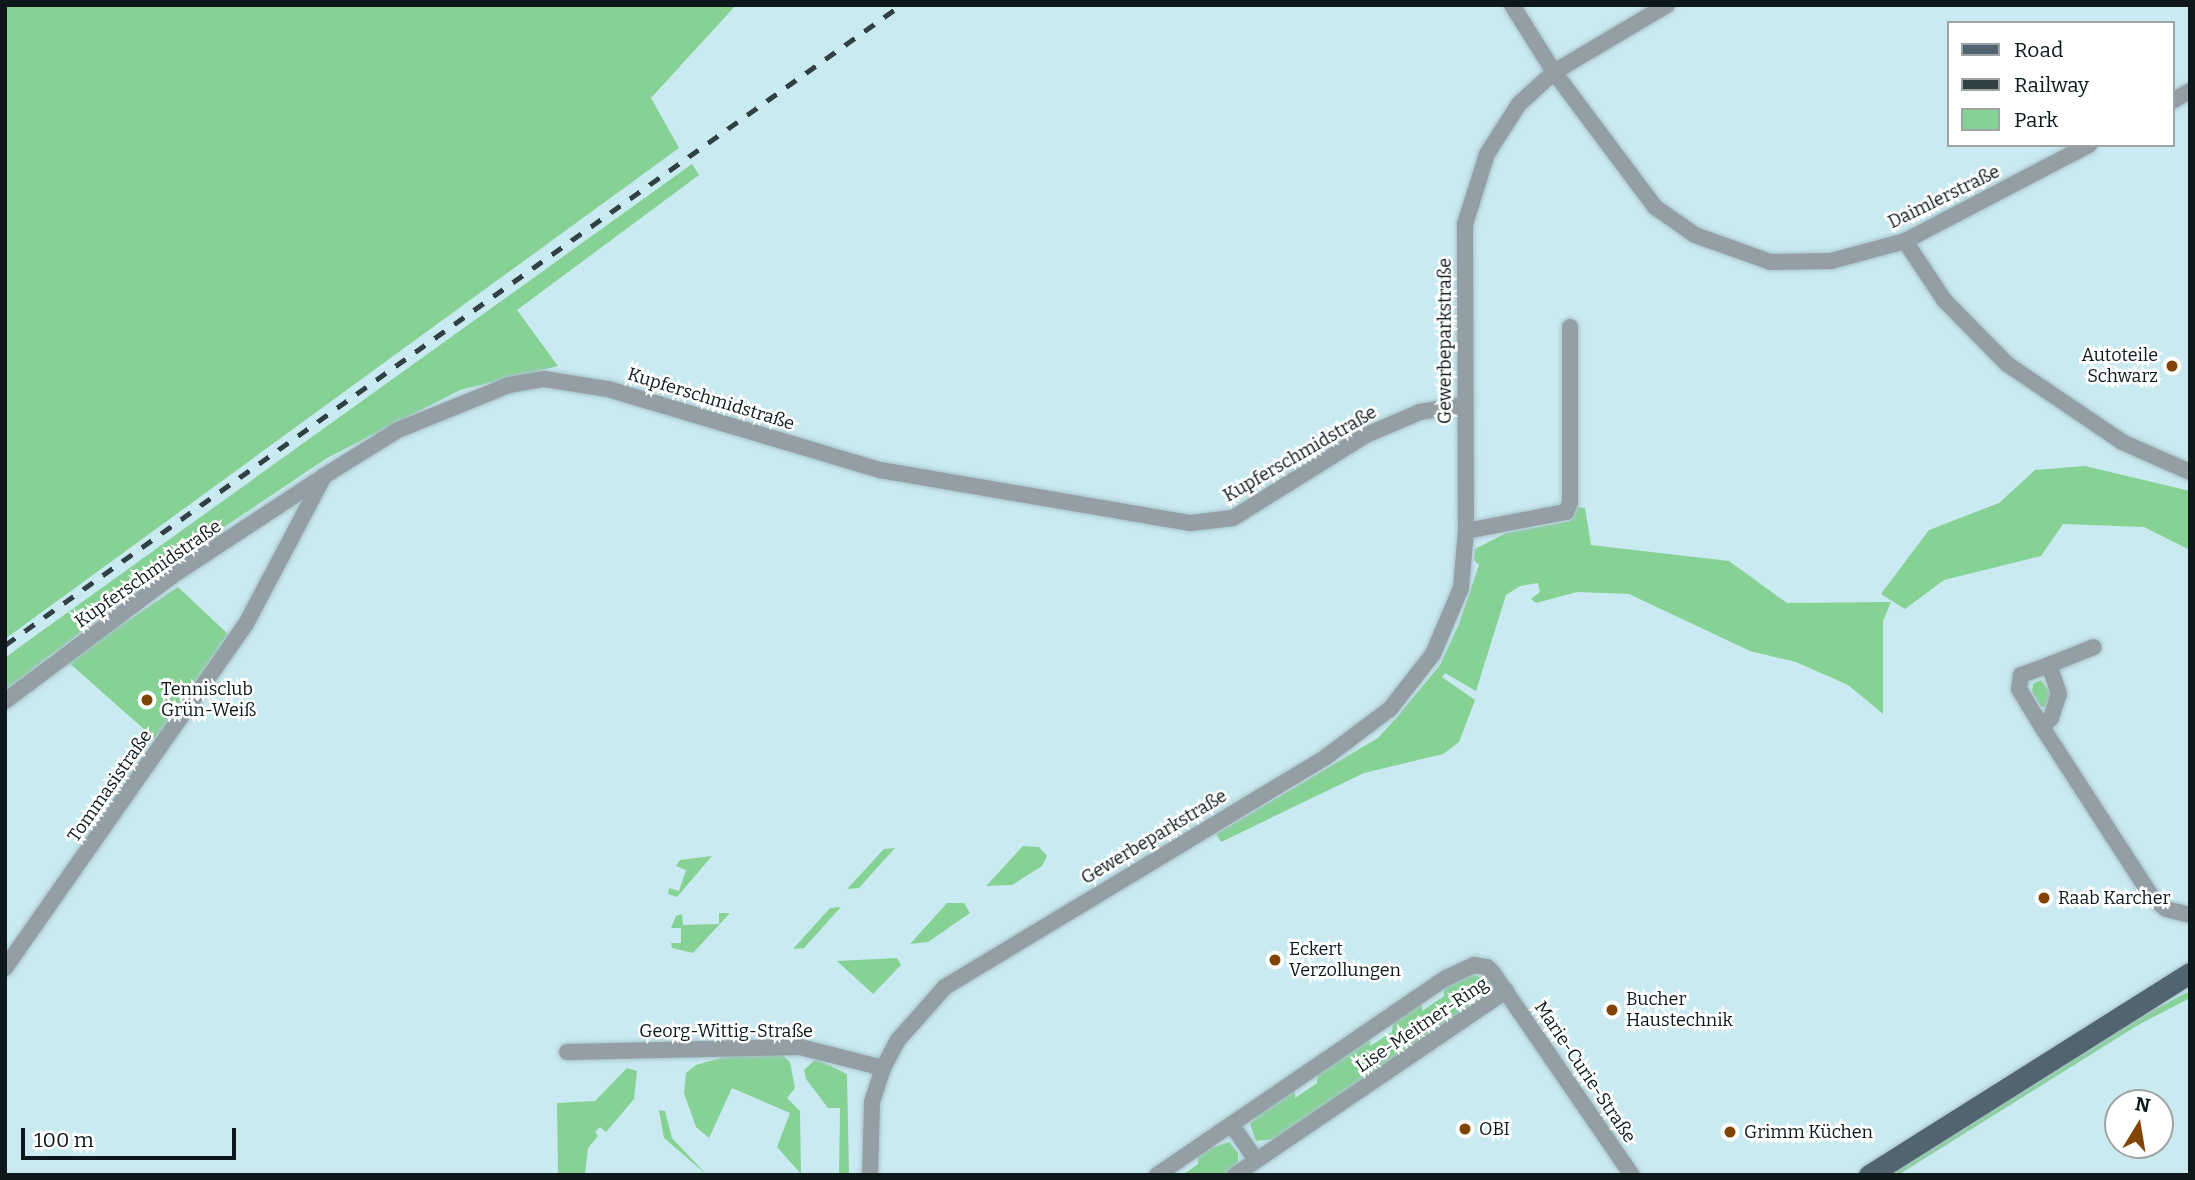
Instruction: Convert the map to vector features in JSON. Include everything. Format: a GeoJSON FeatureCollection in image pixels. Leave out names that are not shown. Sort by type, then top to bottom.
{"type":"FeatureCollection","features":[{"type":"Feature","properties":{"kind":"main road"},"geometry":{"type":"LineString","coordinates":[[1869,1175],[2190,973]]}},
{"type":"Feature","properties":{"kind":"street","name":"Daimlerstraße"},"geometry":{"type":"LineString","coordinates":[[1512,5],[1555,72],[1655,207],[1695,235],[1771,262],[1831,261],[1905,241],[2084,147]]}},
{"type":"Feature","properties":{"kind":"street"},"geometry":{"type":"LineString","coordinates":[[1555,72],[1667,5]]}},
{"type":"Feature","properties":{"kind":"street","name":"Gewerbeparkstraße"},"geometry":{"type":"LineString","coordinates":[[870,1175],[872,1102],[883,1068],[906,1030],[946,987],[1097,892],[1326,757],[1390,709],[1433,654],[1450,620],[1461,588],[1466,531],[1463,405],[1465,224],[1487,154],[1519,103],[1555,72]]}},
{"type":"Feature","properties":{"kind":"street"},"geometry":{"type":"LineString","coordinates":[[2174,100],[2190,91]]}},
{"type":"Feature","properties":{"kind":"street"},"geometry":{"type":"LineString","coordinates":[[1905,241],[1944,300],[2007,364],[2113,437],[2190,472]]}},
{"type":"Feature","properties":{"kind":"street"},"geometry":{"type":"LineString","coordinates":[[1466,531],[1566,512],[1570,503],[1570,327]]}},
{"type":"Feature","properties":{"kind":"street","name":"Kupferschmidstraße"},"geometry":{"type":"LineString","coordinates":[[5,701],[172,576],[398,430],[464,400],[544,379],[608,389],[880,470],[1191,523],[1233,518],[1364,436],[1420,412],[1463,405]]}},
{"type":"Feature","properties":{"kind":"street","name":"Tommasistraße"},"geometry":{"type":"LineString","coordinates":[[5,968],[246,624],[324,476]]}},
{"type":"Feature","properties":{"kind":"street"},"geometry":{"type":"LineString","coordinates":[[2094,647],[2021,675],[2018,682],[2042,727],[2152,897],[2166,909],[2190,915]]}},
{"type":"Feature","properties":{"kind":"street"},"geometry":{"type":"LineString","coordinates":[[2042,727],[2051,718],[2059,694],[2049,665]]}},
{"type":"Feature","properties":{"kind":"street","name":"Lise-Meitner-Ring"},"geometry":{"type":"LineString","coordinates":[[1157,1175],[1446,978],[1474,965],[1488,967],[1506,991],[1235,1175]]}},
{"type":"Feature","properties":{"kind":"street","name":"Marie-Curie-Straße"},"geometry":{"type":"LineString","coordinates":[[1506,991],[1632,1175]]}},
{"type":"Feature","properties":{"kind":"street","name":"Georg-Wittig-Straße"},"geometry":{"type":"LineString","coordinates":[[567,1052],[800,1047],[883,1068]]}},
{"type":"Feature","properties":{"kind":"street"},"geometry":{"type":"LineString","coordinates":[[1232,1125],[1256,1160]]}},
{"type":"Feature","properties":{"kind":"green space"},"geometry":{"type":"Polygon","coordinates":[[[5,5],[736,5],[651,98],[679,148],[5,639],[5,5]]]}},
{"type":"Feature","properties":{"kind":"green space"},"geometry":{"type":"Polygon","coordinates":[[[692,164],[699,175],[517,310],[558,366],[460,390],[327,458],[184,554],[5,690],[5,658],[692,164]]]}},
{"type":"Feature","properties":{"kind":"green space"},"geometry":{"type":"Polygon","coordinates":[[[2085,466],[2190,491],[2190,550],[2144,527],[2063,524],[2041,556],[1944,580],[1905,609],[1881,594],[1929,530],[1999,503],[2035,470],[2085,466]]]}},
{"type":"Feature","properties":{"kind":"green space"},"geometry":{"type":"Polygon","coordinates":[[[1578,507],[1585,508],[1591,545],[1729,561],[1787,603],[1891,602],[1883,621],[1883,714],[1848,685],[1796,662],[1750,651],[1629,594],[1577,592],[1536,603],[1531,599],[1540,592],[1538,583],[1520,586],[1506,595],[1476,691],[1445,673],[1442,677],[1475,700],[1459,742],[1443,754],[1364,773],[1221,842],[1216,834],[1378,738],[1398,716],[1440,665],[1459,624],[1479,565],[1474,560],[1475,549],[1506,533],[1570,521],[1578,507]]]}},
{"type":"Feature","properties":{"kind":"green space","name":"Tennisclub Grün-Weiß"},"geometry":{"type":"Polygon","coordinates":[[[178,587],[228,634],[155,739],[67,661],[178,587]]]}},
{"type":"Feature","properties":{"kind":"green space"},"geometry":{"type":"Polygon","coordinates":[[[2041,680],[2051,694],[2046,707],[2041,707],[2032,692],[2033,684],[2041,680]]]}},
{"type":"Feature","properties":{"kind":"green space"},"geometry":{"type":"Polygon","coordinates":[[[1023,846],[1039,847],[1047,856],[1042,866],[1012,885],[986,886],[1023,846]]]}},
{"type":"Feature","properties":{"kind":"green space"},"geometry":{"type":"Polygon","coordinates":[[[895,848],[859,888],[847,889],[884,849],[895,848]]]}},
{"type":"Feature","properties":{"kind":"green space"},"geometry":{"type":"Polygon","coordinates":[[[712,856],[677,897],[668,894],[669,888],[679,891],[686,870],[676,866],[680,860],[712,856]]]}},
{"type":"Feature","properties":{"kind":"green space"},"geometry":{"type":"Polygon","coordinates":[[[947,903],[964,903],[970,913],[928,942],[910,944],[947,903]]]}},
{"type":"Feature","properties":{"kind":"green space"},"geometry":{"type":"Polygon","coordinates":[[[841,907],[804,948],[793,949],[830,908],[841,907]]]}},
{"type":"Feature","properties":{"kind":"green space"},"geometry":{"type":"Polygon","coordinates":[[[719,913],[730,913],[693,953],[672,948],[671,943],[681,943],[681,928],[671,928],[676,916],[682,914],[683,925],[719,924],[719,913]]]}},
{"type":"Feature","properties":{"kind":"green space"},"geometry":{"type":"Polygon","coordinates":[[[897,958],[901,965],[873,994],[837,961],[897,958]]]}},
{"type":"Feature","properties":{"kind":"green space"},"geometry":{"type":"Polygon","coordinates":[[[1472,974],[1490,982],[1490,992],[1480,1003],[1283,1138],[1256,1141],[1250,1124],[1263,1108],[1295,1085],[1295,1098],[1317,1083],[1318,1070],[1370,1034],[1370,1046],[1392,1032],[1393,1019],[1422,999],[1422,1011],[1444,996],[1444,984],[1472,974]]]}},
{"type":"Feature","properties":{"kind":"green space"},"geometry":{"type":"Polygon","coordinates":[[[2190,991],[2190,998],[2138,1025],[1898,1175],[1887,1175],[2130,1022],[2190,991]]]}},
{"type":"Feature","properties":{"kind":"green space"},"geometry":{"type":"Polygon","coordinates":[[[782,1055],[790,1062],[795,1088],[787,1098],[800,1111],[801,1174],[777,1147],[790,1113],[732,1088],[709,1138],[696,1127],[684,1093],[686,1073],[696,1065],[728,1056],[782,1055]]]}},
{"type":"Feature","properties":{"kind":"green space"},"geometry":{"type":"Polygon","coordinates":[[[816,1059],[847,1074],[849,1175],[839,1175],[840,1108],[828,1108],[806,1079],[804,1070],[816,1059]]]}},
{"type":"Feature","properties":{"kind":"green space"},"geometry":{"type":"Polygon","coordinates":[[[627,1068],[637,1071],[634,1099],[606,1132],[600,1127],[595,1132],[598,1136],[588,1148],[585,1175],[558,1175],[557,1103],[595,1101],[627,1068]]]}},
{"type":"Feature","properties":{"kind":"green space"},"geometry":{"type":"Polygon","coordinates":[[[659,1110],[665,1111],[672,1138],[707,1175],[664,1138],[659,1110]]]}},
{"type":"Feature","properties":{"kind":"green space"},"geometry":{"type":"Polygon","coordinates":[[[1229,1142],[1238,1153],[1238,1162],[1227,1175],[1183,1175],[1198,1164],[1198,1152],[1229,1142]]]}},
{"type":"Feature","properties":{"kind":"railway"},"geometry":{"type":"LineString","coordinates":[[5,645],[901,5]]}},
{"type":"Feature","properties":{"kind":"place","name":"Autoteile Schwarz"},"geometry":{"type":"Point","coordinates":[2172,366]}},
{"type":"Feature","properties":{"kind":"place","name":"Tennisclub Grün-Weiß"},"geometry":{"type":"Point","coordinates":[147,700]}},
{"type":"Feature","properties":{"kind":"place","name":"Raab Karcher"},"geometry":{"type":"Point","coordinates":[2044,898]}},
{"type":"Feature","properties":{"kind":"place","name":"Eckert Verzollungen"},"geometry":{"type":"Point","coordinates":[1275,960]}},
{"type":"Feature","properties":{"kind":"place","name":"Bucher Haustechnik"},"geometry":{"type":"Point","coordinates":[1612,1010]}},
{"type":"Feature","properties":{"kind":"place","name":"OBI"},"geometry":{"type":"Point","coordinates":[1465,1129]}},
{"type":"Feature","properties":{"kind":"place","name":"Grimm Küchen"},"geometry":{"type":"Point","coordinates":[1730,1132]}}]}
